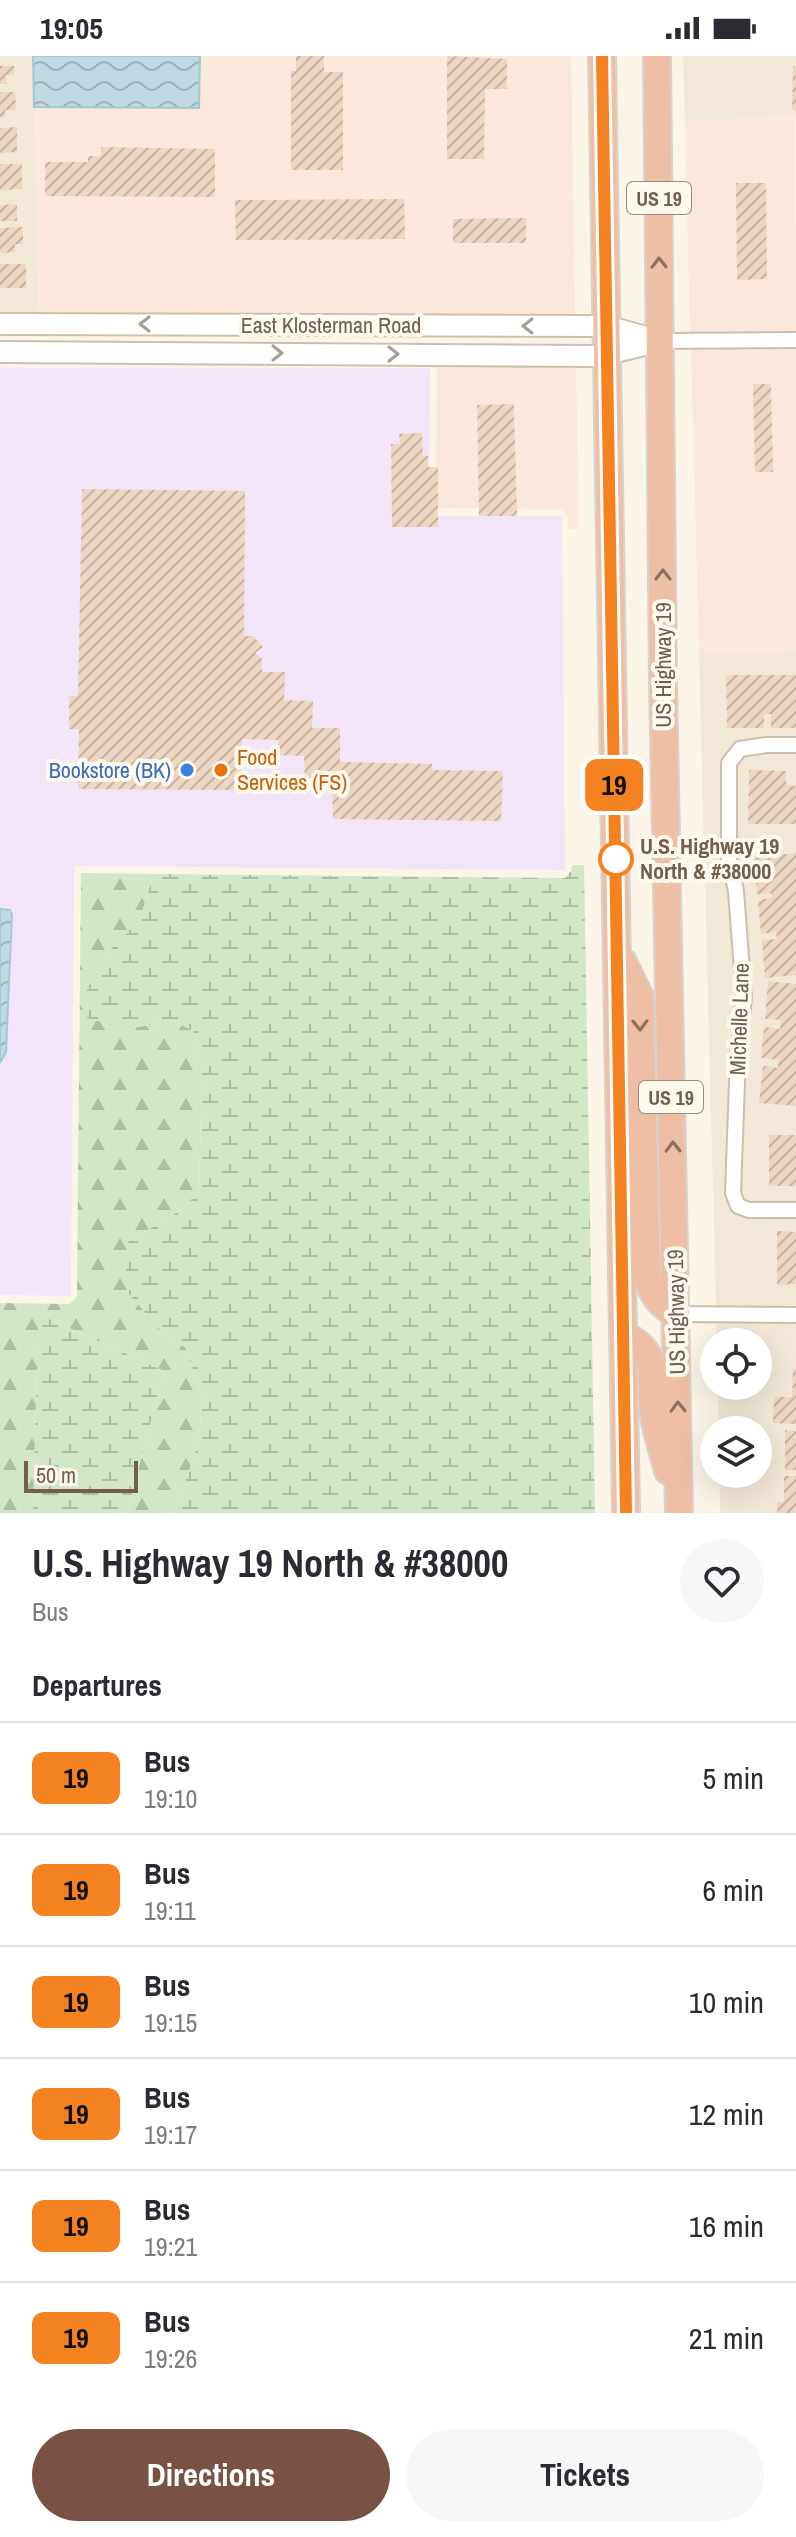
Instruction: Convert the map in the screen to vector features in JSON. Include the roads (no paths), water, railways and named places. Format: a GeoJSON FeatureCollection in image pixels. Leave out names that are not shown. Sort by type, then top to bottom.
{"type":"FeatureCollection","features":[{"type":"Feature","properties":{"kind":"highway","name":"US 19"},"geometry":{"type":"LineString","coordinates":[[602,56],[626,1513]]}},
{"type":"Feature","properties":{"kind":"highway","name":"US Highway 19"},"geometry":{"type":"LineString","coordinates":[[657,56],[663,681],[678,1513]]}},
{"type":"Feature","properties":{"kind":"highway"},"geometry":{"type":"LineString","coordinates":[[618,952],[640,997],[647,1276],[652,1291],[663,1307],[676,1314]]}},
{"type":"Feature","properties":{"kind":"highway"},"geometry":{"type":"LineString","coordinates":[[623,1335],[639,1341],[652,1364],[653,1411],[678,1513]]}},
{"type":"Feature","properties":{"kind":"main road","name":"East Klosterman Road"},"geometry":{"type":"LineString","coordinates":[[0,324],[606,326],[660,341]]}},
{"type":"Feature","properties":{"kind":"main road","name":"East Klosterman Road"},"geometry":{"type":"LineString","coordinates":[[0,352],[606,355],[660,341]]}},
{"type":"Feature","properties":{"kind":"street","name":"East Klosterman Road"},"geometry":{"type":"LineString","coordinates":[[660,341],[796,340]]}},
{"type":"Feature","properties":{"kind":"street","name":"Michelle Lane"},"geometry":{"type":"LineString","coordinates":[[796,745],[740,749],[729,763],[729,859],[736,891],[744,997],[738,1054],[733,1193],[738,1206],[749,1210],[796,1210]]}},
{"type":"Feature","properties":{"kind":"street"},"geometry":{"type":"LineString","coordinates":[[676,1314],[796,1315]]}},
{"type":"Feature","properties":{"kind":"water"},"geometry":{"type":"Polygon","coordinates":[[[33,56],[200,56],[199,108],[34,107],[33,56]]]}},
{"type":"Feature","properties":{"kind":"water"},"geometry":{"type":"Polygon","coordinates":[[[0,909],[10,910],[12,915],[6,1052],[0,1063],[0,909]]]}},
{"type":"Feature","properties":{"kind":"place","name":"Bookstore (BK)"},"geometry":{"type":"Point","coordinates":[187,770]}},
{"type":"Feature","properties":{"kind":"place","name":"Food Services (FS)"},"geometry":{"type":"Point","coordinates":[221,770]}},
{"type":"Feature","properties":{"kind":"place","name":"U.S. Highway 19 North & #38000"},"geometry":{"type":"Point","coordinates":[616,859]}}]}
